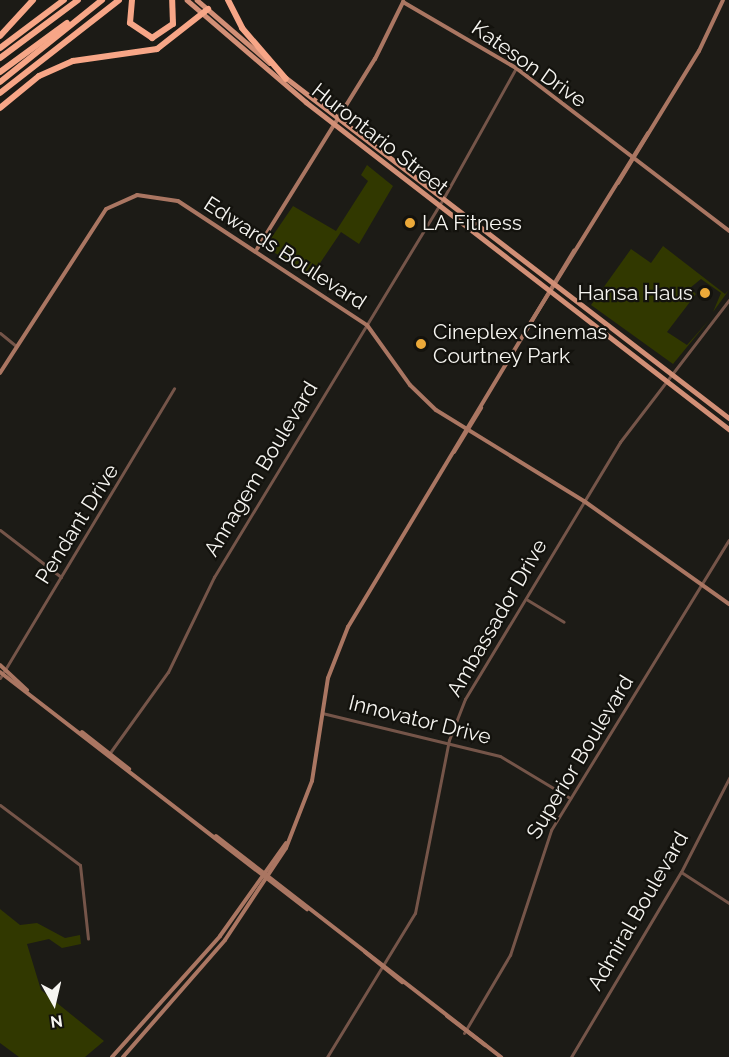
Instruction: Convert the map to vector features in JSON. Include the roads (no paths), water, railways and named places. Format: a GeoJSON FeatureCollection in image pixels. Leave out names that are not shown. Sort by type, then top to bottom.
{"type":"FeatureCollection","features":[{"type":"Feature","properties":{"kind":"highway"},"geometry":{"type":"LineString","coordinates":[[0,36],[33,0]]}},
{"type":"Feature","properties":{"kind":"highway"},"geometry":{"type":"LineString","coordinates":[[0,48],[64,0]]}},
{"type":"Feature","properties":{"kind":"highway"},"geometry":{"type":"LineString","coordinates":[[0,58],[78,0]]}},
{"type":"Feature","properties":{"kind":"highway"},"geometry":{"type":"LineString","coordinates":[[0,72],[100,0]]}},
{"type":"Feature","properties":{"kind":"highway"},"geometry":{"type":"LineString","coordinates":[[0,82],[100,0]]}},
{"type":"Feature","properties":{"kind":"highway"},"geometry":{"type":"LineString","coordinates":[[0,93],[119,0]]}},
{"type":"Feature","properties":{"kind":"highway"},"geometry":{"type":"LineString","coordinates":[[132,0],[130,23],[152,38],[173,24],[171,0]]}},
{"type":"Feature","properties":{"kind":"highway"},"geometry":{"type":"LineString","coordinates":[[228,0],[246,34],[286,79]]}},
{"type":"Feature","properties":{"kind":"highway"},"geometry":{"type":"LineString","coordinates":[[0,108],[56,68],[157,50],[205,10]]}},
{"type":"Feature","properties":{"kind":"main road","name":"Hurontario Street"},"geometry":{"type":"LineString","coordinates":[[187,0],[205,10],[286,79],[729,418]]}},
{"type":"Feature","properties":{"kind":"main road","name":"Hurontario Street"},"geometry":{"type":"LineString","coordinates":[[197,0],[205,10],[335,124],[729,429]]}},
{"type":"Feature","properties":{"kind":"main road"},"geometry":{"type":"LineString","coordinates":[[618,183],[631,156],[699,51],[723,0]]}},
{"type":"Feature","properties":{"kind":"main road"},"geometry":{"type":"LineString","coordinates":[[256,249],[335,124],[401,1]]}},
{"type":"Feature","properties":{"kind":"main road","name":"Kateson Drive"},"geometry":{"type":"LineString","coordinates":[[401,1],[516,68],[729,231]]}},
{"type":"Feature","properties":{"kind":"main road"},"geometry":{"type":"LineString","coordinates":[[123,1057],[225,940],[286,843],[312,781],[328,678],[348,627],[574,251],[618,183],[636,160],[648,133]]}},
{"type":"Feature","properties":{"kind":"main road","name":"Edwards Boulevard"},"geometry":{"type":"LineString","coordinates":[[0,373],[94,221],[118,201],[148,194],[178,201],[256,249],[367,325],[410,385],[468,429],[584,501],[729,604]]}},
{"type":"Feature","properties":{"kind":"main road"},"geometry":{"type":"LineString","coordinates":[[0,666],[2,674],[27,690],[501,1057]]}},
{"type":"Feature","properties":{"kind":"main road"},"geometry":{"type":"LineString","coordinates":[[112,1057],[168,1000],[266,875]]}},
{"type":"Feature","properties":{"kind":"street","name":"Annagem Boulevard"},"geometry":{"type":"LineString","coordinates":[[109,753],[170,669],[214,577],[439,206],[516,68]]}},
{"type":"Feature","properties":{"kind":"street","name":"Ambassador Drive"},"geometry":{"type":"LineString","coordinates":[[327,1057],[383,966],[421,896],[449,740],[479,673],[584,501],[667,381],[729,300]]}},
{"type":"Feature","properties":{"kind":"street"},"geometry":{"type":"LineString","coordinates":[[0,333],[16,346]]}},
{"type":"Feature","properties":{"kind":"street","name":"Pendant Drive"},"geometry":{"type":"LineString","coordinates":[[2,674],[174,388]]}},
{"type":"Feature","properties":{"kind":"street"},"geometry":{"type":"LineString","coordinates":[[0,530],[61,577]]}},
{"type":"Feature","properties":{"kind":"street","name":"Superior Boulevard"},"geometry":{"type":"LineString","coordinates":[[465,1031],[510,955],[538,856],[570,798],[703,586],[729,540]]}},
{"type":"Feature","properties":{"kind":"street"},"geometry":{"type":"LineString","coordinates":[[526,599],[564,622]]}},
{"type":"Feature","properties":{"kind":"street","name":"Innovator Drive"},"geometry":{"type":"LineString","coordinates":[[322,713],[449,740],[500,756],[570,798]]}},
{"type":"Feature","properties":{"kind":"street","name":"Admiral Boulevard"},"geometry":{"type":"LineString","coordinates":[[571,1057],[681,872],[729,778]]}},
{"type":"Feature","properties":{"kind":"street"},"geometry":{"type":"LineString","coordinates":[[0,805],[80,865],[88,939]]}},
{"type":"Feature","properties":{"kind":"street"},"geometry":{"type":"LineString","coordinates":[[681,872],[729,903]]}},
{"type":"Feature","properties":{"kind":"place","name":"LA Fitness"},"geometry":{"type":"Point","coordinates":[410,223]}},
{"type":"Feature","properties":{"kind":"place","name":"Hansa Haus"},"geometry":{"type":"Point","coordinates":[705,293]}},
{"type":"Feature","properties":{"kind":"place","name":"Cineplex Cinemas Courtney Park"},"geometry":{"type":"Point","coordinates":[421,344]}}]}
